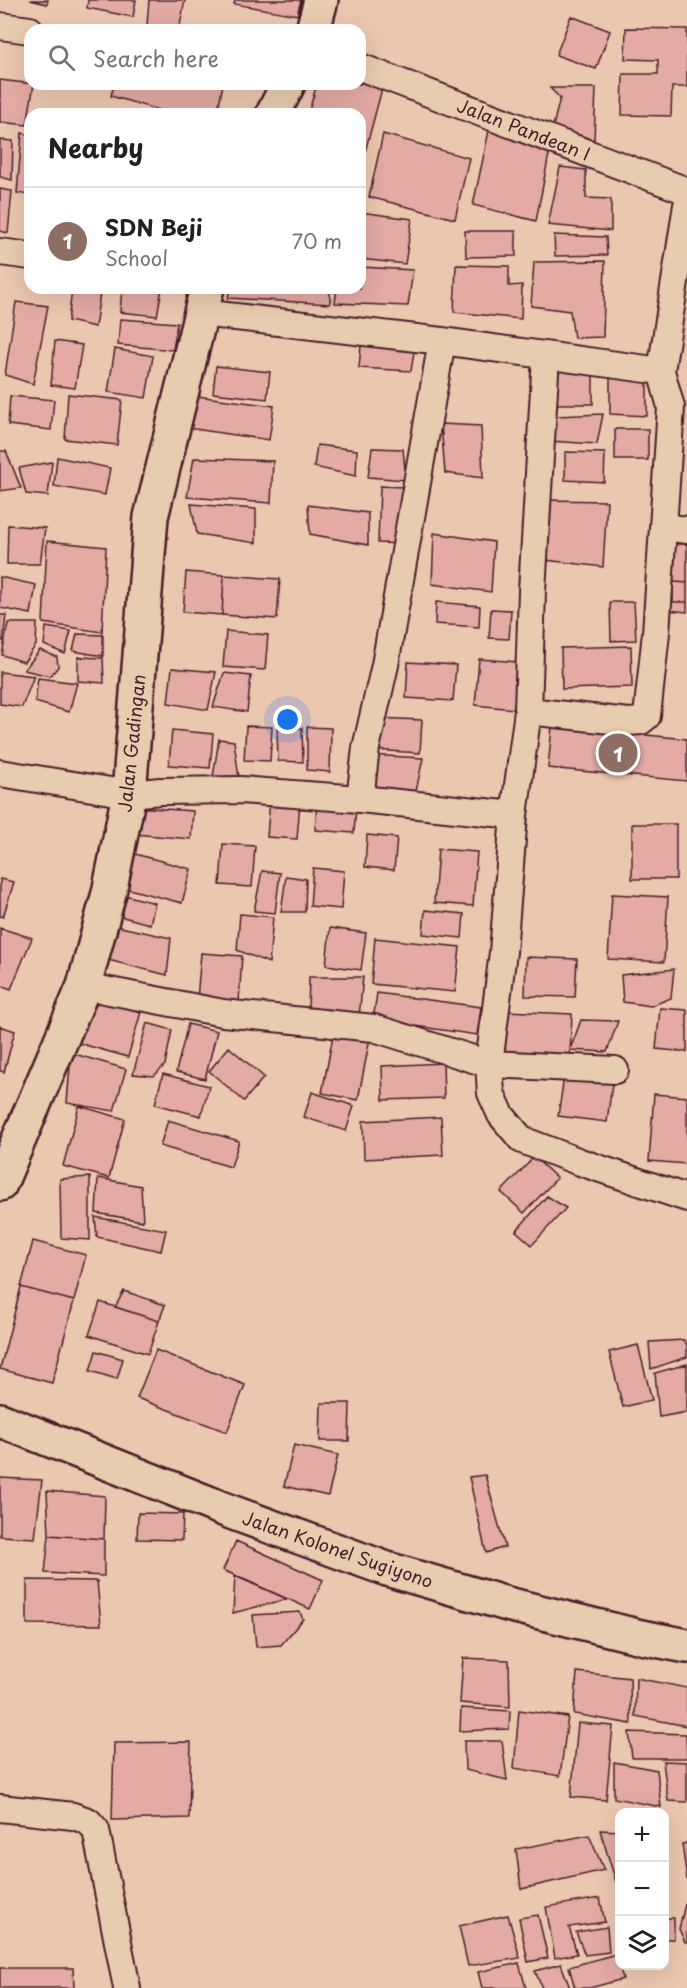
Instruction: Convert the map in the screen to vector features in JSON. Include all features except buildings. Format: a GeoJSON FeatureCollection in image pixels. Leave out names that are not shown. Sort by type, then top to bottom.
{"type":"FeatureCollection","features":[{"type":"Feature","properties":{"kind":"main road"},"geometry":{"type":"LineString","coordinates":[[315,24],[321,0]]}},
{"type":"Feature","properties":{"kind":"main road"},"geometry":{"type":"LineString","coordinates":[[276,108],[285,90]]}},
{"type":"Feature","properties":{"kind":"main road","name":"Jalan Gadingan"},"geometry":{"type":"LineString","coordinates":[[0,1184],[84,986],[109,893],[129,794],[151,516],[204,300]]}},
{"type":"Feature","properties":{"kind":"main road","name":"Jalan Kolonel Sugiyono"},"geometry":{"type":"LineString","coordinates":[[0,1420],[231,1512],[387,1569],[507,1604],[687,1646]]}},
{"type":"Feature","properties":{"kind":"street"},"geometry":{"type":"LineString","coordinates":[[0,26],[24,29]]}},
{"type":"Feature","properties":{"kind":"street","name":"Jalan Pandean I"},"geometry":{"type":"LineString","coordinates":[[366,69],[687,191]]}},
{"type":"Feature","properties":{"kind":"street"},"geometry":{"type":"LineString","coordinates":[[528,711],[629,722],[641,721],[647,716],[656,633],[675,529],[671,407],[661,371],[687,205]]}},
{"type":"Feature","properties":{"kind":"street"},"geometry":{"type":"LineString","coordinates":[[0,252],[24,255]]}},
{"type":"Feature","properties":{"kind":"street"},"geometry":{"type":"LineString","coordinates":[[204,300],[442,341],[661,371]]}},
{"type":"Feature","properties":{"kind":"street"},"geometry":{"type":"LineString","coordinates":[[360,799],[366,748],[385,665],[442,341]]}},
{"type":"Feature","properties":{"kind":"street"},"geometry":{"type":"LineString","coordinates":[[546,356],[532,591],[528,711],[514,815],[503,952],[489,1064],[491,1093],[501,1115],[522,1140],[687,1198]]}},
{"type":"Feature","properties":{"kind":"street"},"geometry":{"type":"LineString","coordinates":[[0,773],[129,794],[161,791],[241,790],[360,799],[514,815]]}},
{"type":"Feature","properties":{"kind":"street"},"geometry":{"type":"LineString","coordinates":[[84,986],[223,1013],[374,1028],[489,1064],[615,1070]]}},
{"type":"Feature","properties":{"kind":"street"},"geometry":{"type":"LineString","coordinates":[[0,1808],[73,1816],[88,1821],[96,1830],[127,1988]]}},
{"type":"Feature","properties":{"kind":"place","name":"SDN Beji"},"geometry":{"type":"Point","coordinates":[618,753]}}]}
